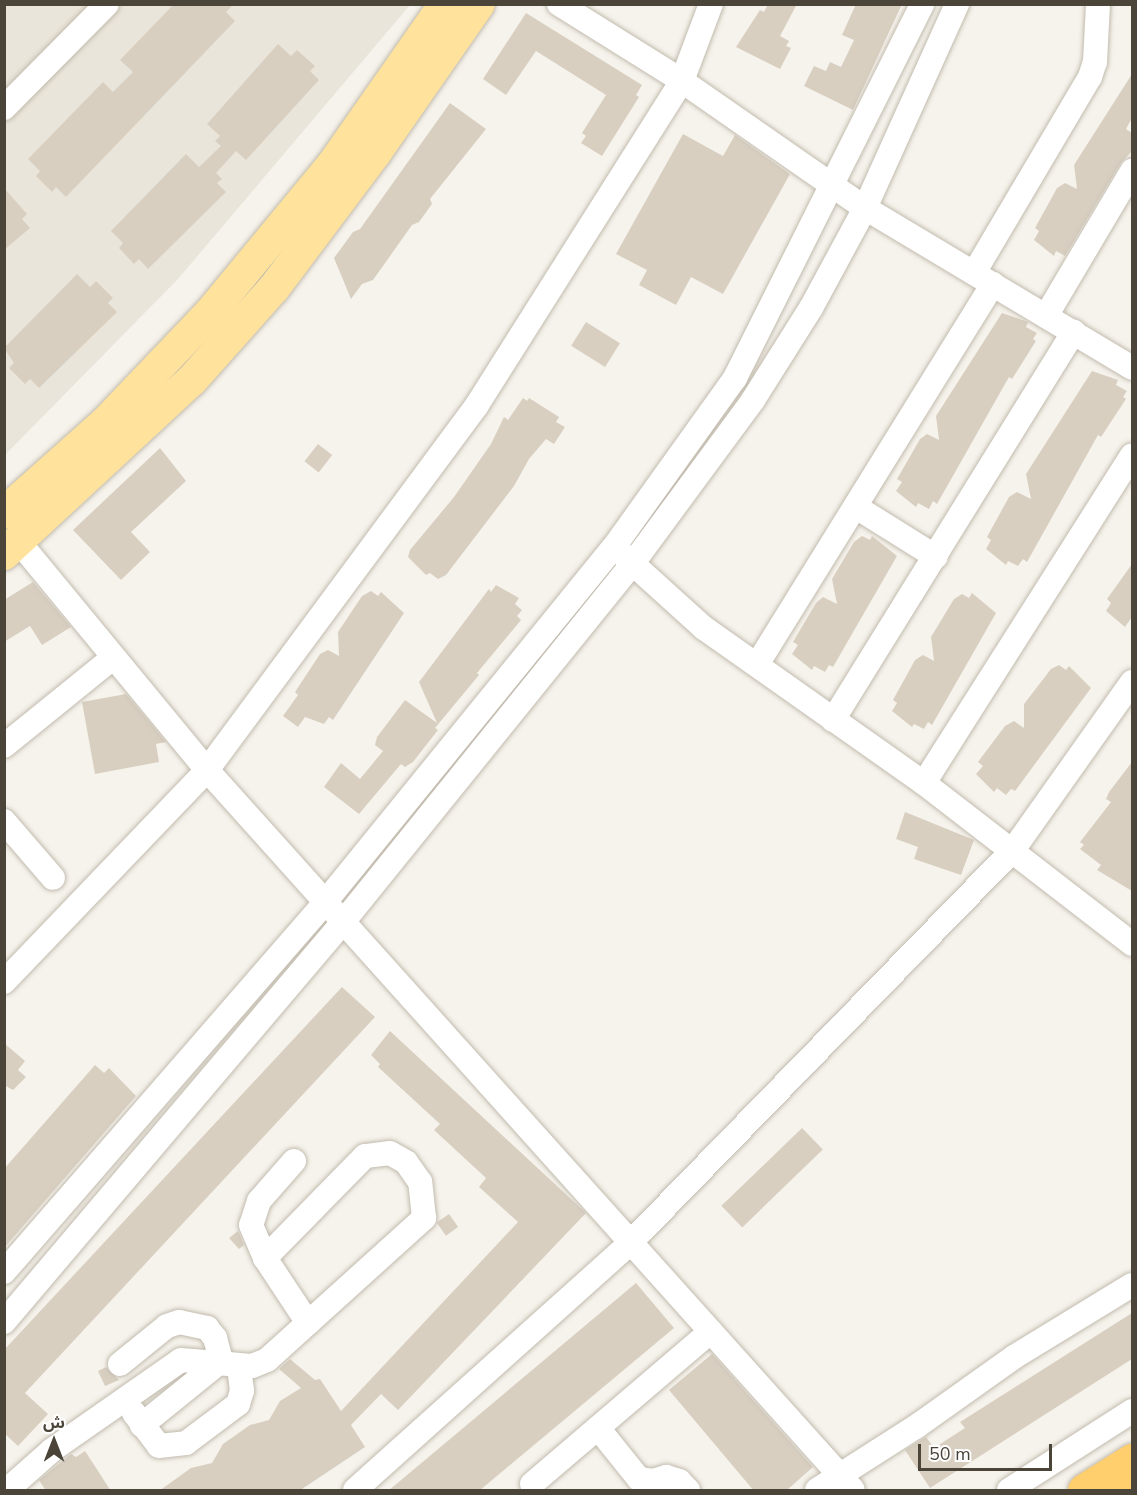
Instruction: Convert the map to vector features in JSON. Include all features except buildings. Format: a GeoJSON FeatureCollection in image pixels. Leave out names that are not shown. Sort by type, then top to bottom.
{"type":"FeatureCollection","features":[{"type":"Feature","properties":{"kind":"highway"},"geometry":{"type":"LineString","coordinates":[[1084,1491],[1132,1460]]}},
{"type":"Feature","properties":{"kind":"main road"},"geometry":{"type":"LineString","coordinates":[[12,548],[192,380],[274,288],[365,143],[445,4]]}},
{"type":"Feature","properties":{"kind":"main road"},"geometry":{"type":"LineString","coordinates":[[4,513],[105,423],[211,312],[365,143],[478,4]]}},
{"type":"Feature","properties":{"kind":"street"},"geometry":{"type":"LineString","coordinates":[[4,108],[107,4]]}},
{"type":"Feature","properties":{"kind":"street"},"geometry":{"type":"LineString","coordinates":[[559,4],[682,81],[830,186],[1132,368]]}},
{"type":"Feature","properties":{"kind":"street"},"geometry":{"type":"LineString","coordinates":[[4,982],[207,770],[477,405],[682,81],[711,4]]}},
{"type":"Feature","properties":{"kind":"street"},"geometry":{"type":"LineString","coordinates":[[4,1272],[326,901],[614,547],[735,378],[922,4]]}},
{"type":"Feature","properties":{"kind":"street"},"geometry":{"type":"LineString","coordinates":[[4,1322],[344,921],[633,564],[753,400],[811,308],[865,208],[957,4]]}},
{"type":"Feature","properties":{"kind":"street"},"geometry":{"type":"LineString","coordinates":[[758,663],[856,507],[983,279],[1090,77],[1095,62],[1098,4]]}},
{"type":"Feature","properties":{"kind":"street"},"geometry":{"type":"LineString","coordinates":[[1046,316],[1132,171]]}},
{"type":"Feature","properties":{"kind":"street"},"geometry":{"type":"LineString","coordinates":[[833,720],[1074,332]]}},
{"type":"Feature","properties":{"kind":"street"},"geometry":{"type":"LineString","coordinates":[[924,783],[1132,455]]}},
{"type":"Feature","properties":{"kind":"street"},"geometry":{"type":"LineString","coordinates":[[856,507],[936,557]]}},
{"type":"Feature","properties":{"kind":"street"},"geometry":{"type":"LineString","coordinates":[[614,547],[704,628],[758,663],[833,720],[924,783],[1132,944]]}},
{"type":"Feature","properties":{"kind":"street"},"geometry":{"type":"LineString","coordinates":[[12,548],[114,657],[207,770],[847,1483]]}},
{"type":"Feature","properties":{"kind":"street"},"geometry":{"type":"LineString","coordinates":[[4,746],[114,657]]}},
{"type":"Feature","properties":{"kind":"street"},"geometry":{"type":"LineString","coordinates":[[355,1491],[630,1243],[1012,850],[1132,682]]}},
{"type":"Feature","properties":{"kind":"street"},"geometry":{"type":"LineString","coordinates":[[4,821],[52,878]]}},
{"type":"Feature","properties":{"kind":"street"},"geometry":{"type":"LineString","coordinates":[[7,1491],[52,1450],[182,1360],[230,1363],[267,1360],[424,1218],[420,1182],[406,1162],[390,1153],[365,1156],[265,1258]]}},
{"type":"Feature","properties":{"kind":"street"},"geometry":{"type":"LineString","coordinates":[[294,1161],[253,1213],[253,1238],[308,1323]]}},
{"type":"Feature","properties":{"kind":"street"},"geometry":{"type":"LineString","coordinates":[[817,1491],[847,1483],[918,1426],[1014,1357],[1132,1285]]}},
{"type":"Feature","properties":{"kind":"street"},"geometry":{"type":"LineString","coordinates":[[120,1364],[167,1326],[179,1322],[207,1328],[230,1363],[242,1391],[238,1404],[186,1443],[159,1446],[124,1398]]}},
{"type":"Feature","properties":{"kind":"street"},"geometry":{"type":"LineString","coordinates":[[532,1484],[711,1331]]}},
{"type":"Feature","properties":{"kind":"street"},"geometry":{"type":"LineString","coordinates":[[142,1425],[230,1363]]}},
{"type":"Feature","properties":{"kind":"street"},"geometry":{"type":"LineString","coordinates":[[1010,1491],[1132,1412]]}},
{"type":"Feature","properties":{"kind":"street"},"geometry":{"type":"LineString","coordinates":[[598,1428],[639,1479],[653,1481],[666,1477],[679,1481],[688,1491]]}},
{"type":"Feature","properties":{"kind":"shaded area"},"geometry":{"type":"Polygon","coordinates":[[[5,5],[410,5],[178,279],[5,455],[5,5]]]}}]}
